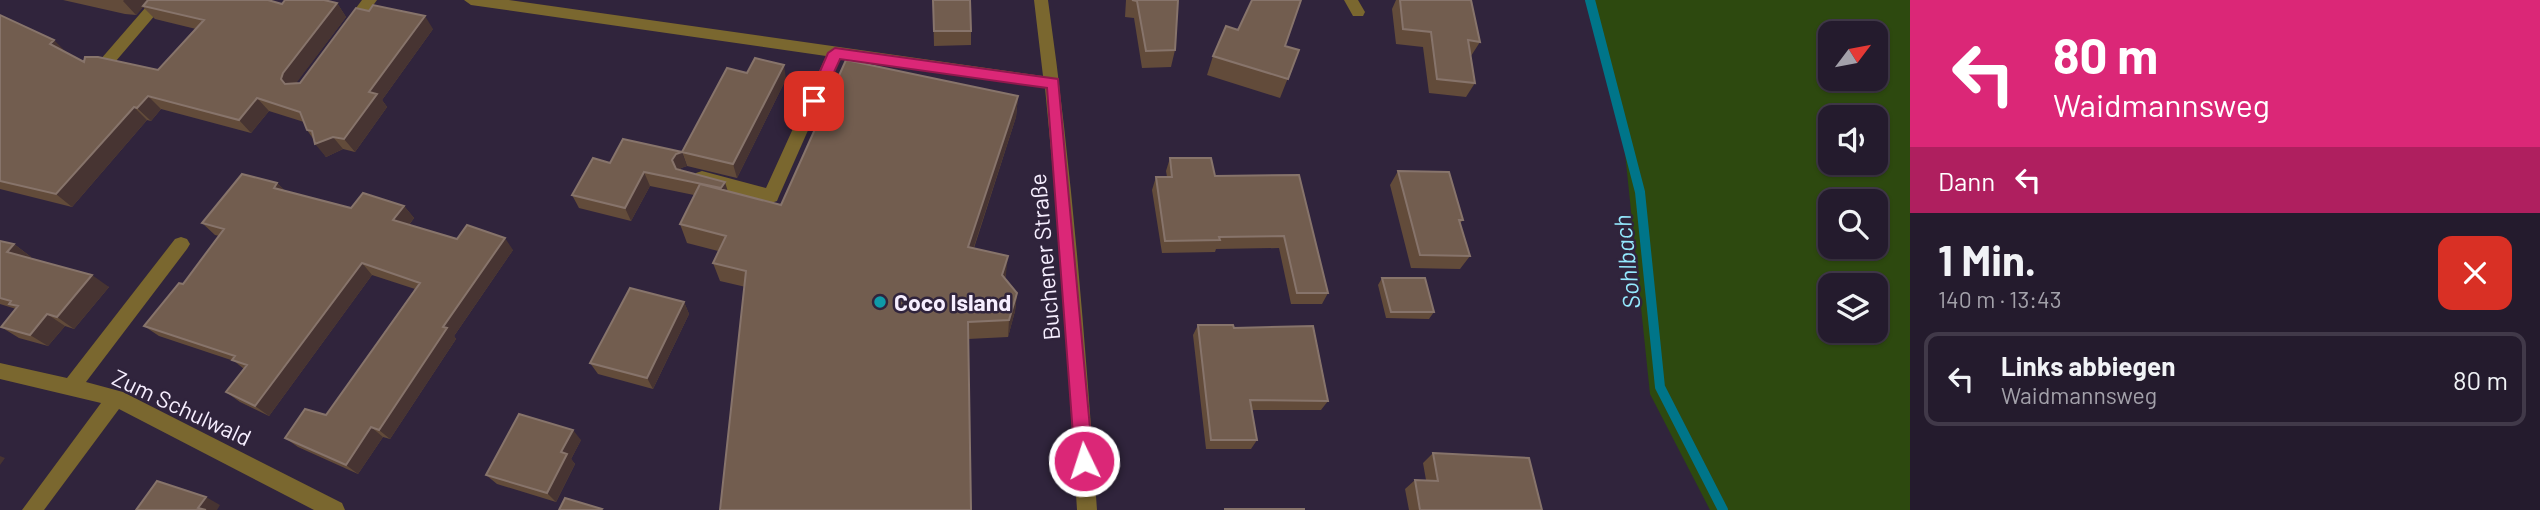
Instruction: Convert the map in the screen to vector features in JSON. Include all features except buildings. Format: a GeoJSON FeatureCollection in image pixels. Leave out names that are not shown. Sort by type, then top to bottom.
{"type":"FeatureCollection","features":[{"type":"Feature","properties":{"kind":"street"},"geometry":{"type":"LineString","coordinates":[[105,64],[161,0]]}},
{"type":"Feature","properties":{"kind":"street"},"geometry":{"type":"LineString","coordinates":[[340,40],[369,0]]}},
{"type":"Feature","properties":{"kind":"street"},"geometry":{"type":"LineString","coordinates":[[471,0],[1053,83]]}},
{"type":"Feature","properties":{"kind":"street","name":"Buchener Straße"},"geometry":{"type":"LineString","coordinates":[[1041,0],[1053,83],[1074,313],[1087,510]]}},
{"type":"Feature","properties":{"kind":"street"},"geometry":{"type":"LineString","coordinates":[[688,175],[771,196],[835,53]]}},
{"type":"Feature","properties":{"kind":"street"},"geometry":{"type":"LineString","coordinates":[[71,387],[181,244]]}},
{"type":"Feature","properties":{"kind":"street","name":"Zum Schulwald"},"geometry":{"type":"LineString","coordinates":[[0,371],[116,398],[335,510]]}},
{"type":"Feature","properties":{"kind":"street"},"geometry":{"type":"LineString","coordinates":[[32,510],[116,398]]}},
{"type":"Feature","properties":{"kind":"green space"},"geometry":{"type":"Polygon","coordinates":[[[1589,0],[1910,0],[1910,510],[1710,510],[1650,394],[1624,143],[1589,0]]]}},
{"type":"Feature","properties":{"kind":"waterway","name":"Sohlbach"},"geometry":{"type":"LineString","coordinates":[[1590,0],[1640,192],[1660,387],[1723,510]]}},
{"type":"Feature","properties":{"kind":"place","name":"Coco Island"},"geometry":{"type":"Point","coordinates":[880,302]}},
{"type":"Feature","properties":{"kind":"route"},"geometry":{"type":"LineString","coordinates":[[814,101],[835,53],[1053,83],[1074,313],[1084,461]]}}]}
